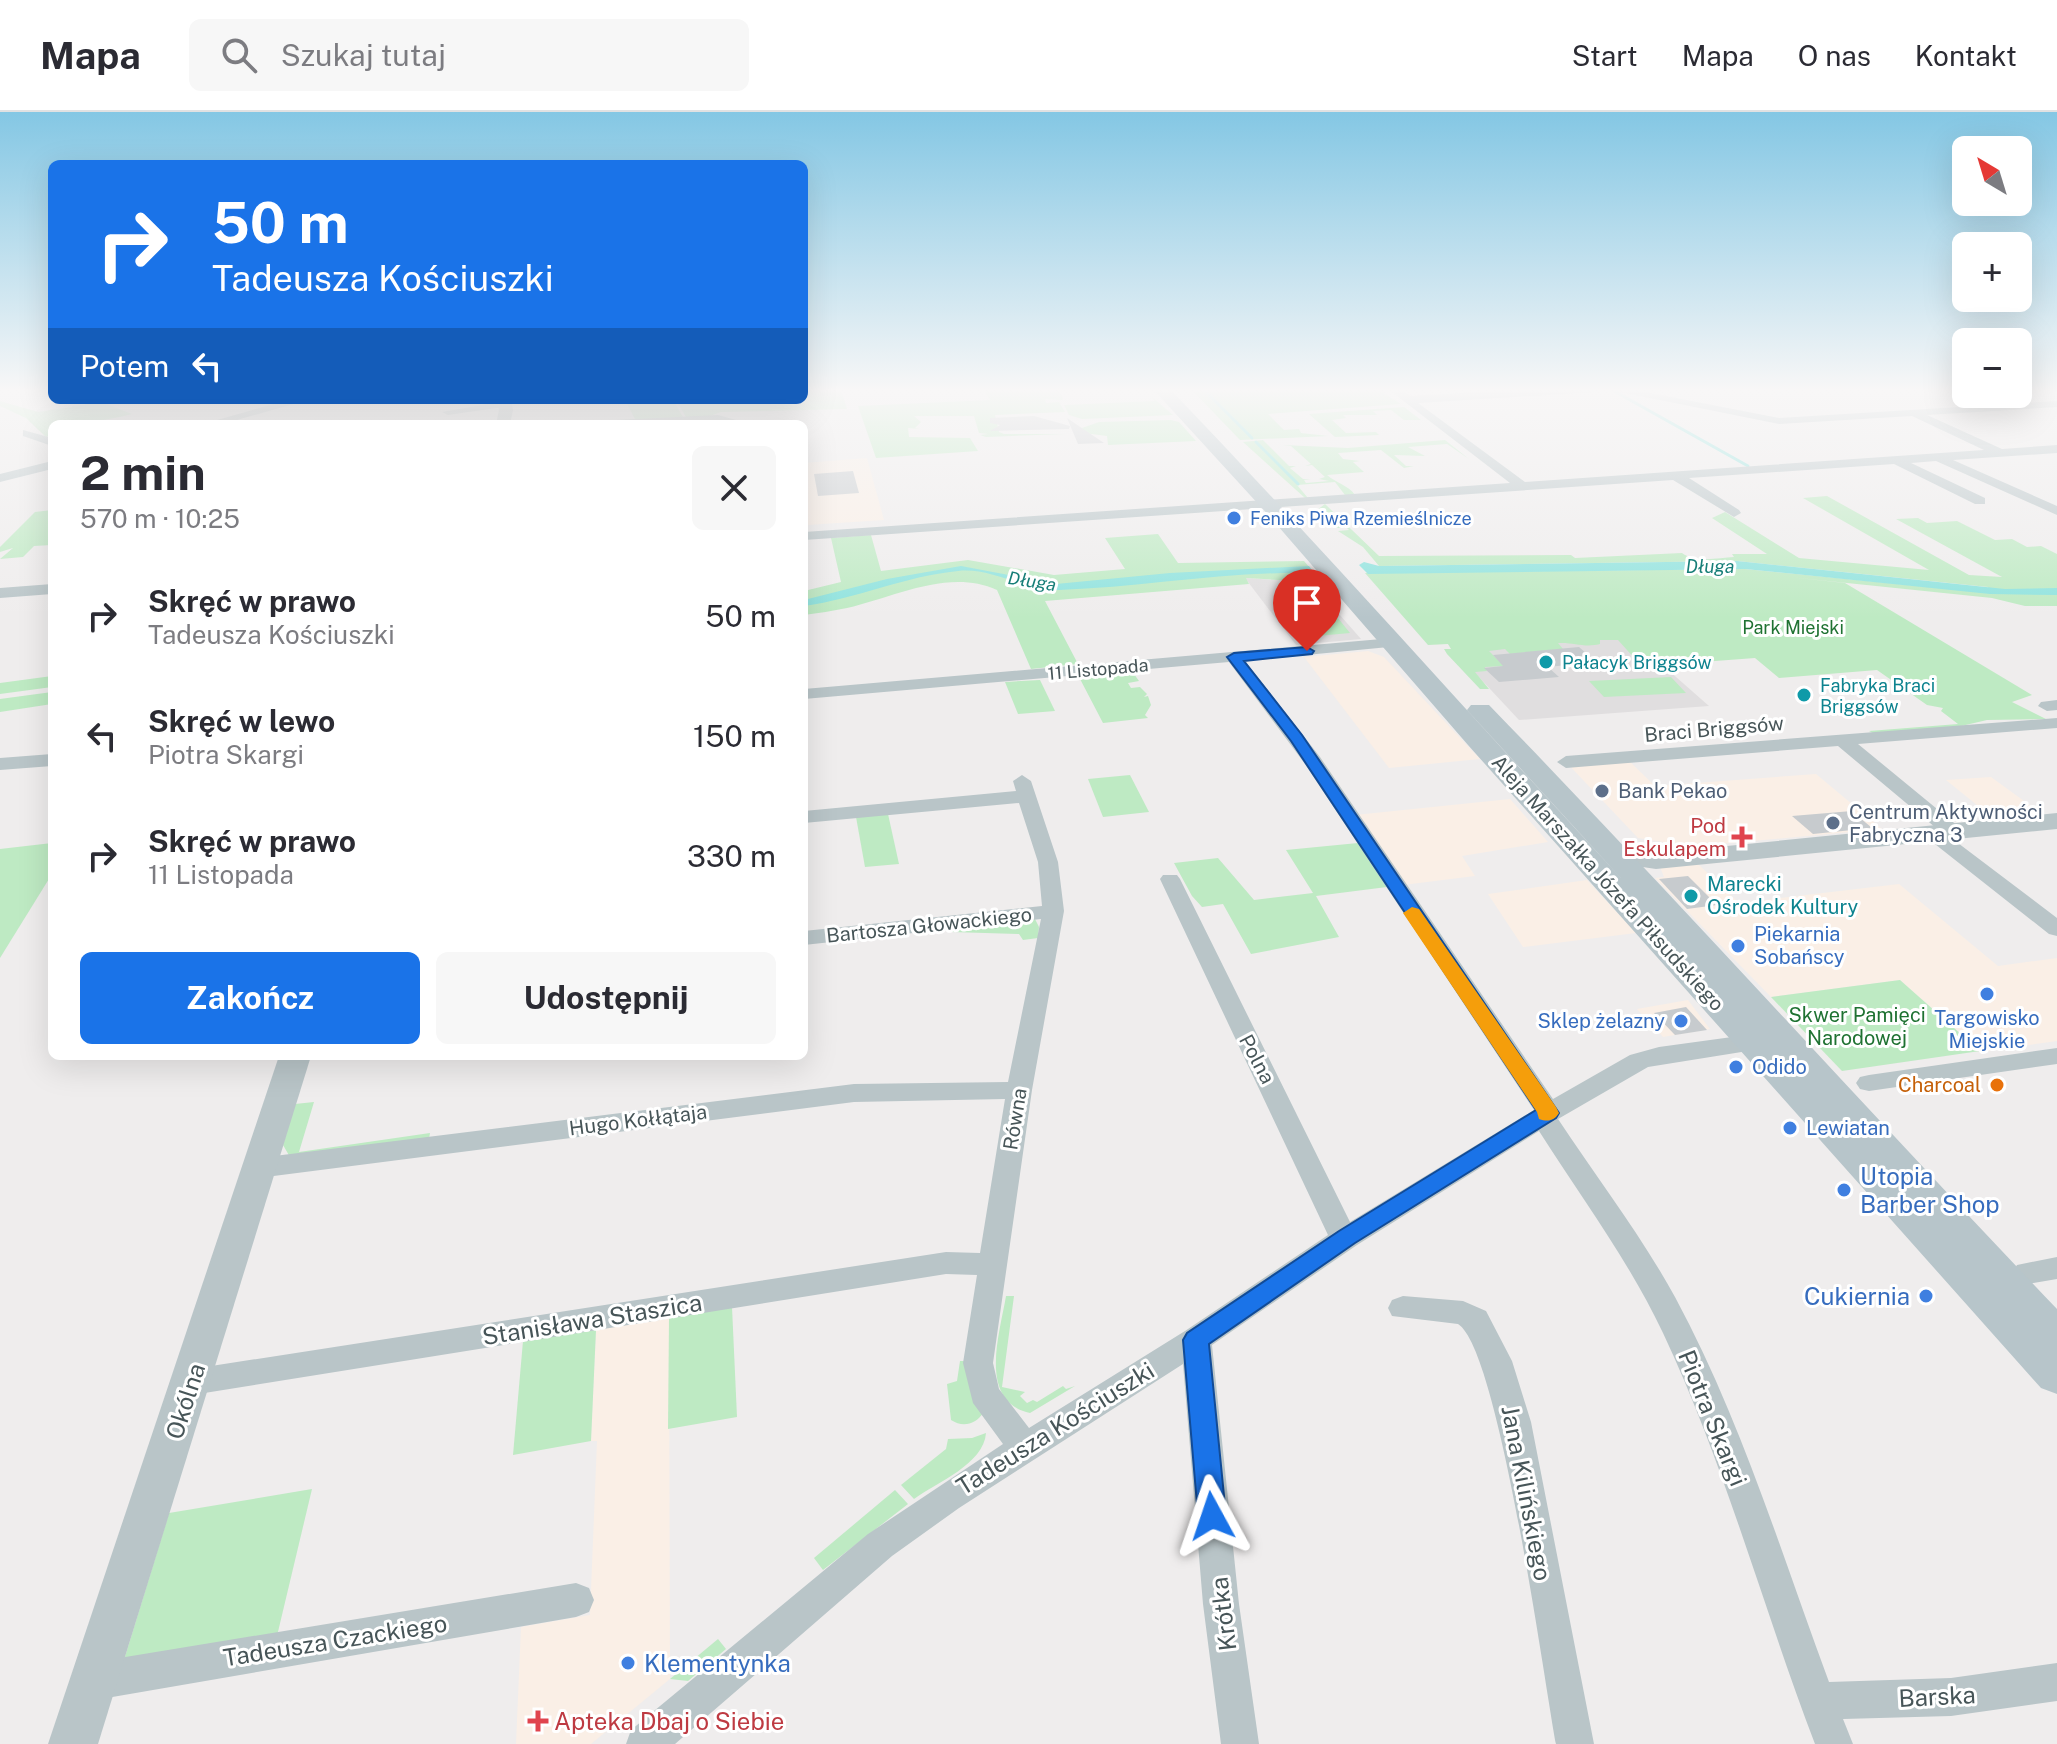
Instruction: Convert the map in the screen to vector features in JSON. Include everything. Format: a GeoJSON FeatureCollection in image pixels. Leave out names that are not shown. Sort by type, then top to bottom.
{"type":"FeatureCollection","features":[{"type":"Feature","properties":{"kind":"main road","name":"Aleja Marszałka Józefa Piłsudskiego"},"geometry":{"type":"LineString","coordinates":[[1239,465],[1278,503]]}},
{"type":"Feature","properties":{"kind":"main road","name":"Aleja Marszałka Józefa Piłsudskiego"},"geometry":{"type":"LineString","coordinates":[[1245,465],[1603,858],[1754,1042],[2057,1375]]}},
{"type":"Feature","properties":{"kind":"main road","name":"Aleja Marszałka Józefa Piłsudskiego"},"geometry":{"type":"LineString","coordinates":[[1338,569],[1393,643],[1603,858],[1764,1014],[1870,1137],[2057,1338]]}},
{"type":"Feature","properties":{"kind":"street"},"geometry":{"type":"LineString","coordinates":[[1494,465],[1522,486]]}},
{"type":"Feature","properties":{"kind":"street"},"geometry":{"type":"LineString","coordinates":[[808,536],[1835,465]]}},
{"type":"Feature","properties":{"kind":"street"},"geometry":{"type":"LineString","coordinates":[[1905,465],[1980,501]]}},
{"type":"Feature","properties":{"kind":"street"},"geometry":{"type":"LineString","coordinates":[[1953,465],[2057,511]]}},
{"type":"Feature","properties":{"kind":"street"},"geometry":{"type":"LineString","coordinates":[[0,478],[48,466]]}},
{"type":"Feature","properties":{"kind":"street"},"geometry":{"type":"LineString","coordinates":[[1676,476],[1734,513]]}},
{"type":"Feature","properties":{"kind":"street"},"geometry":{"type":"LineString","coordinates":[[0,593],[48,589]]}},
{"type":"Feature","properties":{"kind":"street","name":"11 Listopada"},"geometry":{"type":"LineString","coordinates":[[808,694],[1393,643]]}},
{"type":"Feature","properties":{"kind":"street","name":"Piotra Skargi"},"geometry":{"type":"LineString","coordinates":[[1234,657],[1297,738],[1546,1114],[1652,1284],[1678,1333],[1739,1478],[1834,1744]]}},
{"type":"Feature","properties":{"kind":"street","name":"Braci Briggsów"},"geometry":{"type":"LineString","coordinates":[[1566,762],[2057,723]]}},
{"type":"Feature","properties":{"kind":"street"},"geometry":{"type":"LineString","coordinates":[[1842,740],[1942,832],[2057,929]]}},
{"type":"Feature","properties":{"kind":"street"},"geometry":{"type":"LineString","coordinates":[[0,764],[48,760]]}},
{"type":"Feature","properties":{"kind":"street","name":"Równa"},"geometry":{"type":"LineString","coordinates":[[808,816],[1025,788],[1048,862],[1053,911],[1019,1090],[978,1377],[984,1394],[1024,1446]]}},
{"type":"Feature","properties":{"kind":"street"},"geometry":{"type":"LineString","coordinates":[[1603,858],[1656,861],[1709,853],[2057,821]]}},
{"type":"Feature","properties":{"kind":"street","name":"Polna"},"geometry":{"type":"LineString","coordinates":[[1170,879],[1340,1231],[1347,1237]]}},
{"type":"Feature","properties":{"kind":"street","name":"Bartosza Głowackiego"},"geometry":{"type":"LineString","coordinates":[[808,938],[1053,911]]}},
{"type":"Feature","properties":{"kind":"street","name":"Tadeusza Kościuszki"},"geometry":{"type":"LineString","coordinates":[[645,1744],[880,1545],[1024,1446],[1196,1340],[1347,1237],[1546,1114],[1639,1061],[1659,1055],[1754,1042]]}},
{"type":"Feature","properties":{"kind":"street"},"geometry":{"type":"LineString","coordinates":[[1869,1083],[2057,1056]]}},
{"type":"Feature","properties":{"kind":"street","name":"Okólna"},"geometry":{"type":"LineString","coordinates":[[73,1744],[294,1060]]}},
{"type":"Feature","properties":{"kind":"street","name":"Hugo Kołłątaja"},"geometry":{"type":"LineString","coordinates":[[258,1168],[854,1093],[1019,1090]]}},
{"type":"Feature","properties":{"kind":"street","name":"Stanisława Staszica"},"geometry":{"type":"LineString","coordinates":[[192,1382],[946,1263],[993,1264]]}},
{"type":"Feature","properties":{"kind":"street"},"geometry":{"type":"LineString","coordinates":[[2027,1273],[2057,1268]]}},
{"type":"Feature","properties":{"kind":"street","name":"Jana Kilińskiego"},"geometry":{"type":"LineString","coordinates":[[1403,1308],[1463,1313],[1475,1320],[1497,1361],[1515,1422],[1575,1744]]}},
{"type":"Feature","properties":{"kind":"street","name":"Krótka"},"geometry":{"type":"LineString","coordinates":[[1196,1340],[1221,1604],[1240,1744]]}},
{"type":"Feature","properties":{"kind":"street","name":"Tadeusza Czackiego"},"geometry":{"type":"LineString","coordinates":[[95,1681],[576,1600]]}},
{"type":"Feature","properties":{"kind":"street","name":"Barska"},"geometry":{"type":"LineString","coordinates":[[1817,1701],[1951,1697],[2057,1682]]}},
{"type":"Feature","properties":{"kind":"shaded area"},"geometry":{"type":"Polygon","coordinates":[[[808,465],[869,465],[884,520],[808,525],[808,465]]]}},
{"type":"Feature","properties":{"kind":"shaded area"},"geometry":{"type":"Polygon","coordinates":[[[1245,578],[1311,582],[1361,639],[1296,645],[1245,578]]]}},
{"type":"Feature","properties":{"kind":"shaded area"},"geometry":{"type":"Polygon","coordinates":[[[1626,633],[1709,706],[1519,720],[1448,644],[1626,633]]]}},
{"type":"Feature","properties":{"kind":"shaded area"},"geometry":{"type":"Polygon","coordinates":[[[1368,651],[1384,657],[1480,759],[1389,768],[1304,657],[1368,651]]]}},
{"type":"Feature","properties":{"kind":"shaded area"},"geometry":{"type":"Polygon","coordinates":[[[1626,758],[1655,786],[1816,774],[1882,829],[1720,844],[1682,845],[1638,838],[1566,762],[1626,758]]]}},
{"type":"Feature","properties":{"kind":"shaded area"},"geometry":{"type":"Polygon","coordinates":[[[1991,777],[2042,814],[1993,818],[1946,780],[1991,777]]]}},
{"type":"Feature","properties":{"kind":"shaded area"},"geometry":{"type":"Polygon","coordinates":[[[1510,799],[1548,842],[1462,856],[1475,876],[1403,885],[1365,832],[1369,828],[1366,823],[1355,815],[1510,799]]]}},
{"type":"Feature","properties":{"kind":"shaded area"},"geometry":{"type":"Polygon","coordinates":[[[1698,864],[1739,903],[1899,884],[1998,966],[2057,958],[2057,1041],[1981,1052],[1900,980],[1771,997],[1655,878],[1664,877],[1660,867],[1698,864]]]}},
{"type":"Feature","properties":{"kind":"shaded area"},"geometry":{"type":"Polygon","coordinates":[[[1587,880],[1636,933],[1523,947],[1488,894],[1587,880]]]}},
{"type":"Feature","properties":{"kind":"shaded area"},"geometry":{"type":"Polygon","coordinates":[[[1688,1000],[1710,1029],[1663,1037],[1637,1009],[1688,1000]]]}},
{"type":"Feature","properties":{"kind":"shaded area"},"geometry":{"type":"Polygon","coordinates":[[[669,1318],[670,1679],[591,1744],[516,1744],[521,1627],[590,1615],[597,1441],[591,1441],[596,1330],[669,1318]]]}},
{"type":"Feature","properties":{"kind":"green space"},"geometry":{"type":"Polygon","coordinates":[[[1269,465],[1296,466],[1290,468],[1303,479],[1311,480],[1304,480],[1306,483],[1329,481],[1319,479],[1325,477],[1312,465],[1356,465],[1364,472],[1327,475],[1355,495],[1345,495],[1335,482],[1297,485],[1308,498],[1269,465]]]}},
{"type":"Feature","properties":{"kind":"green space","name":"Park Miejski"},"geometry":{"type":"Polygon","coordinates":[[[1827,496],[1969,575],[2002,577],[1896,519],[1918,518],[1927,523],[1957,521],[1995,540],[2012,539],[2027,547],[2041,546],[2057,554],[2057,606],[2025,606],[1992,598],[1789,577],[1845,583],[2032,695],[2012,702],[2046,719],[1987,720],[1957,727],[1873,733],[1869,731],[1958,724],[1941,711],[1943,708],[1927,705],[1877,670],[1779,678],[1755,658],[1662,665],[1655,659],[1636,660],[1618,640],[1600,640],[1600,644],[1589,645],[1558,643],[1563,649],[1510,654],[1505,649],[1489,651],[1504,666],[1485,667],[1487,671],[1475,672],[1489,689],[1480,689],[1447,654],[1444,649],[1451,649],[1448,644],[1428,645],[1365,573],[1745,569],[1990,593],[1988,587],[1737,561],[1379,566],[1363,547],[1338,531],[1349,530],[1347,528],[1335,528],[1317,510],[1325,504],[1379,556],[1571,555],[1575,558],[1682,553],[1707,559],[1734,557],[1732,554],[1767,554],[1712,518],[1725,512],[1799,558],[1929,570],[1803,498],[1827,496]]]}},
{"type":"Feature","properties":{"kind":"green space"},"geometry":{"type":"Polygon","coordinates":[[[48,510],[48,545],[34,546],[23,557],[0,559],[13,548],[0,552],[0,547],[35,512],[48,510]]]}},
{"type":"Feature","properties":{"kind":"green space"},"geometry":{"type":"Polygon","coordinates":[[[1158,534],[1178,563],[1304,561],[1320,580],[1246,578],[1249,584],[1045,601],[1078,664],[1031,669],[997,590],[979,584],[941,583],[847,608],[808,614],[808,590],[841,582],[831,538],[871,535],[881,571],[968,560],[1054,575],[1125,569],[1105,538],[1158,534]]]}},
{"type":"Feature","properties":{"kind":"green space"},"geometry":{"type":"Polygon","coordinates":[[[1305,597],[1321,597],[1350,633],[1317,636],[1303,628],[1310,607],[1303,601],[1308,601],[1305,597]]]}},
{"type":"Feature","properties":{"kind":"green space"},"geometry":{"type":"Polygon","coordinates":[[[1134,674],[1139,681],[1128,683],[1131,688],[1140,687],[1147,694],[1144,697],[1148,696],[1151,705],[1145,715],[1148,718],[1103,723],[1079,677],[1134,674]]]}},
{"type":"Feature","properties":{"kind":"green space"},"geometry":{"type":"Polygon","coordinates":[[[48,677],[48,688],[0,694],[0,683],[48,677]]]}},
{"type":"Feature","properties":{"kind":"green space"},"geometry":{"type":"Polygon","coordinates":[[[1671,677],[1686,693],[1604,697],[1589,681],[1671,677]]]}},
{"type":"Feature","properties":{"kind":"green space"},"geometry":{"type":"Polygon","coordinates":[[[1040,680],[1055,711],[1018,714],[1005,682],[1040,680]]]}},
{"type":"Feature","properties":{"kind":"green space"},"geometry":{"type":"Polygon","coordinates":[[[48,693],[48,705],[0,712],[0,699],[48,693]]]}},
{"type":"Feature","properties":{"kind":"green space"},"geometry":{"type":"Polygon","coordinates":[[[1130,775],[1149,812],[1103,817],[1088,779],[1130,775]]]}},
{"type":"Feature","properties":{"kind":"green space"},"geometry":{"type":"Polygon","coordinates":[[[888,814],[899,864],[865,867],[856,817],[888,814]]]}},
{"type":"Feature","properties":{"kind":"green space"},"geometry":{"type":"Polygon","coordinates":[[[48,843],[48,880],[0,958],[0,849],[48,843]]]}},
{"type":"Feature","properties":{"kind":"green space"},"geometry":{"type":"Polygon","coordinates":[[[1358,843],[1387,887],[1316,896],[1339,937],[1251,954],[1223,904],[1202,907],[1192,896],[1174,863],[1218,858],[1254,900],[1313,893],[1286,850],[1358,843]]]}},
{"type":"Feature","properties":{"kind":"green space"},"geometry":{"type":"Polygon","coordinates":[[[1035,919],[1039,927],[1038,938],[1023,940],[1019,934],[952,932],[954,927],[1035,919]]]}},
{"type":"Feature","properties":{"kind":"green space","name":"Skwer Pamięci Narodowej"},"geometry":{"type":"Polygon","coordinates":[[[1900,980],[1980,1051],[1842,1071],[1771,997],[1900,980]]]}},
{"type":"Feature","properties":{"kind":"green space"},"geometry":{"type":"Polygon","coordinates":[[[314,1102],[299,1152],[430,1133],[429,1139],[290,1157],[283,1145],[295,1104],[314,1102]]]}},
{"type":"Feature","properties":{"kind":"green space"},"geometry":{"type":"Polygon","coordinates":[[[1006,1296],[1014,1296],[1002,1387],[1025,1392],[1020,1396],[1027,1403],[1037,1402],[1063,1386],[1066,1389],[1075,1386],[1030,1413],[1014,1406],[1003,1395],[998,1380],[997,1346],[1006,1296]]]}},
{"type":"Feature","properties":{"kind":"green space"},"geometry":{"type":"Polygon","coordinates":[[[732,1307],[737,1417],[668,1429],[669,1318],[732,1307]]]}},
{"type":"Feature","properties":{"kind":"green space"},"geometry":{"type":"Polygon","coordinates":[[[596,1330],[591,1441],[513,1455],[523,1341],[596,1330]]]}},
{"type":"Feature","properties":{"kind":"green space"},"geometry":{"type":"Polygon","coordinates":[[[960,1361],[964,1361],[983,1413],[973,1422],[965,1424],[951,1420],[947,1384],[957,1381],[960,1361]]]}},
{"type":"Feature","properties":{"kind":"green space"},"geometry":{"type":"Polygon","coordinates":[[[986,1433],[977,1454],[968,1463],[914,1499],[901,1485],[946,1449],[948,1439],[972,1438],[986,1433]]]}},
{"type":"Feature","properties":{"kind":"green space"},"geometry":{"type":"Polygon","coordinates":[[[312,1489],[277,1636],[124,1660],[169,1513],[312,1489]]]}},
{"type":"Feature","properties":{"kind":"green space"},"geometry":{"type":"Polygon","coordinates":[[[895,1490],[908,1504],[823,1570],[814,1558],[895,1490]]]}},
{"type":"Feature","properties":{"kind":"green space"},"geometry":{"type":"Polygon","coordinates":[[[718,1639],[726,1649],[688,1681],[670,1679],[718,1639]]]}},
{"type":"Feature","properties":{"kind":"water","name":"Długa"},"geometry":{"type":"Polygon","coordinates":[[[1737,561],[2005,589],[2057,588],[2057,595],[1990,594],[1745,569],[1368,574],[1359,565],[1364,562],[1379,566],[1737,561]]]}},
{"type":"Feature","properties":{"kind":"water","name":"Długa"},"geometry":{"type":"Polygon","coordinates":[[[961,566],[1056,584],[1170,573],[1309,566],[1314,573],[1250,574],[1059,590],[1034,587],[983,572],[958,571],[808,605],[808,599],[887,579],[961,566]]]}},
{"type":"Feature","properties":{"kind":"building"},"geometry":{"type":"Polygon","coordinates":[[[853,471],[859,493],[818,496],[814,474],[853,471]]]}},
{"type":"Feature","properties":{"kind":"building","name":"Pałacyk Briggsów"},"geometry":{"type":"Polygon","coordinates":[[[1579,647],[1596,662],[1548,667],[1559,677],[1499,682],[1484,668],[1503,666],[1493,655],[1579,647]]]}},
{"type":"Feature","properties":{"kind":"building","name":"Centrum Aktywności Fabryczna 3"},"geometry":{"type":"Polygon","coordinates":[[[1852,811],[1872,828],[1813,834],[1792,816],[1852,811]]]}},
{"type":"Feature","properties":{"kind":"building","name":"Marecki Ośrodek Kultury"},"geometry":{"type":"Polygon","coordinates":[[[1688,876],[1717,905],[1687,909],[1659,879],[1688,876]]]}},
{"type":"Feature","properties":{"kind":"building","name":"Sklep żelazny"},"geometry":{"type":"Polygon","coordinates":[[[1686,1007],[1707,1030],[1675,1035],[1654,1013],[1686,1007]]]}},
{"type":"Feature","properties":{"kind":"waterway"},"geometry":{"type":"LineString","coordinates":[[1279,465],[1298,484]]}},
{"type":"Feature","properties":{"kind":"slow traffic"},"geometry":{"type":"LineString","coordinates":[[1412,913],[1549,1113],[1546,1114]]}},
{"type":"Feature","properties":{"kind":"place","name":"Feniks Piwa Rzemieślnicze"},"geometry":{"type":"Point","coordinates":[1234,518]}},
{"type":"Feature","properties":{"kind":"place","name":"Pałacyk Briggsów"},"geometry":{"type":"Point","coordinates":[1546,662]}},
{"type":"Feature","properties":{"kind":"place","name":"Fabryka Braci Briggsów"},"geometry":{"type":"Point","coordinates":[1804,695]}},
{"type":"Feature","properties":{"kind":"place","name":"Bank Pekao"},"geometry":{"type":"Point","coordinates":[1602,791]}},
{"type":"Feature","properties":{"kind":"place","name":"Centrum Aktywności Fabryczna 3"},"geometry":{"type":"Point","coordinates":[1833,823]}},
{"type":"Feature","properties":{"kind":"place","name":"Pod Eskulapem"},"geometry":{"type":"Point","coordinates":[1742,837]}},
{"type":"Feature","properties":{"kind":"place","name":"Marecki Ośrodek Kultury"},"geometry":{"type":"Point","coordinates":[1691,896]}},
{"type":"Feature","properties":{"kind":"place","name":"Piekarnia Sobańscy"},"geometry":{"type":"Point","coordinates":[1738,946]}},
{"type":"Feature","properties":{"kind":"place","name":"Targowisko Miejskie"},"geometry":{"type":"Point","coordinates":[1987,994]}},
{"type":"Feature","properties":{"kind":"place","name":"Sklep żelazny"},"geometry":{"type":"Point","coordinates":[1681,1021]}},
{"type":"Feature","properties":{"kind":"place","name":"Odido"},"geometry":{"type":"Point","coordinates":[1736,1067]}},
{"type":"Feature","properties":{"kind":"place","name":"Charcoal"},"geometry":{"type":"Point","coordinates":[1997,1085]}},
{"type":"Feature","properties":{"kind":"place","name":"Lewiatan"},"geometry":{"type":"Point","coordinates":[1790,1128]}},
{"type":"Feature","properties":{"kind":"place","name":"Utopia Barber Shop"},"geometry":{"type":"Point","coordinates":[1844,1190]}},
{"type":"Feature","properties":{"kind":"place","name":"Cukiernia"},"geometry":{"type":"Point","coordinates":[1926,1296]}},
{"type":"Feature","properties":{"kind":"place","name":"Klementynka"},"geometry":{"type":"Point","coordinates":[628,1663]}},
{"type":"Feature","properties":{"kind":"place","name":"Apteka Dbaj o Siebie"},"geometry":{"type":"Point","coordinates":[538,1721]}},
{"type":"Feature","properties":{"kind":"route"},"geometry":{"type":"LineString","coordinates":[[1212,1516],[1196,1340],[1347,1237],[1549,1113],[1297,738],[1234,657],[1307,651]]}}]}
